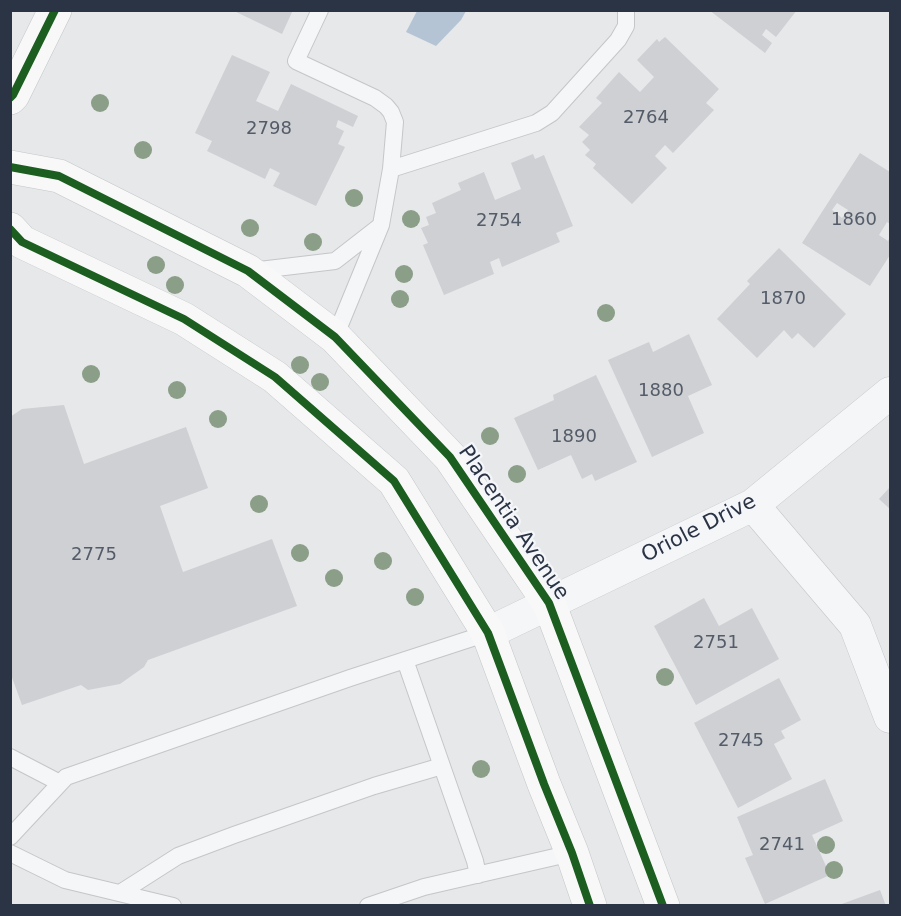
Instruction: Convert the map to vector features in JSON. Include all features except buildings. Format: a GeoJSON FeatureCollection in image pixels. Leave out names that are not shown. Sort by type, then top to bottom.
{"type":"FeatureCollection","features":[{"type":"Feature","properties":{"kind":"main road"},"geometry":{"type":"LineString","coordinates":[[10,98],[14,95],[56,10]]}},
{"type":"Feature","properties":{"kind":"main road","name":"Placentia Avenue"},"geometry":{"type":"LineString","coordinates":[[10,167],[59,176],[248,271],[335,338],[450,457],[549,603],[663,906]]}},
{"type":"Feature","properties":{"kind":"main road"},"geometry":{"type":"LineString","coordinates":[[10,229],[22,242],[184,319],[275,377],[394,482],[488,633],[590,906]]}},
{"type":"Feature","properties":{"kind":"street","name":"Oriole Drive"},"geometry":{"type":"LineString","coordinates":[[488,633],[753,505],[891,393]]}},
{"type":"Feature","properties":{"kind":"street"},"geometry":{"type":"LineString","coordinates":[[753,505],[855,625],[891,717]]}},
{"type":"Feature","properties":{"kind":"lane"},"geometry":{"type":"LineString","coordinates":[[320,10],[296,61],[375,98],[392,112],[395,122],[391,169],[381,225],[335,338]]}},
{"type":"Feature","properties":{"kind":"lane"},"geometry":{"type":"LineString","coordinates":[[391,169],[536,123],[552,113],[618,40],[626,26],[626,10]]}},
{"type":"Feature","properties":{"kind":"lane"},"geometry":{"type":"LineString","coordinates":[[248,271],[335,261],[381,225]]}},
{"type":"Feature","properties":{"kind":"lane"},"geometry":{"type":"LineString","coordinates":[[10,837],[66,777],[488,633]]}},
{"type":"Feature","properties":{"kind":"lane"},"geometry":{"type":"LineString","coordinates":[[405,660],[478,874]]}},
{"type":"Feature","properties":{"kind":"lane"},"geometry":{"type":"LineString","coordinates":[[10,757],[60,783]]}},
{"type":"Feature","properties":{"kind":"lane"},"geometry":{"type":"LineString","coordinates":[[120,893],[178,856],[374,786],[442,766]]}},
{"type":"Feature","properties":{"kind":"lane"},"geometry":{"type":"LineString","coordinates":[[10,853],[65,880],[174,906]]}},
{"type":"Feature","properties":{"kind":"lane"},"geometry":{"type":"LineString","coordinates":[[368,906],[424,887],[572,853]]}},
{"type":"Feature","properties":{"kind":"water"},"geometry":{"type":"Polygon","coordinates":[[[417,11],[466,11],[461,20],[436,46],[406,32],[417,11]]]}},
{"type":"Feature","properties":{"kind":"cycle path"},"geometry":{"type":"LineString","coordinates":[[10,98],[55,10]]}},
{"type":"Feature","properties":{"kind":"cycle path"},"geometry":{"type":"LineString","coordinates":[[10,167],[59,176],[248,271],[335,337],[450,457],[549,603],[663,906]]}},
{"type":"Feature","properties":{"kind":"cycle path"},"geometry":{"type":"LineString","coordinates":[[10,229],[22,242],[184,319],[275,377],[394,481],[488,633],[590,906]]}}]}
